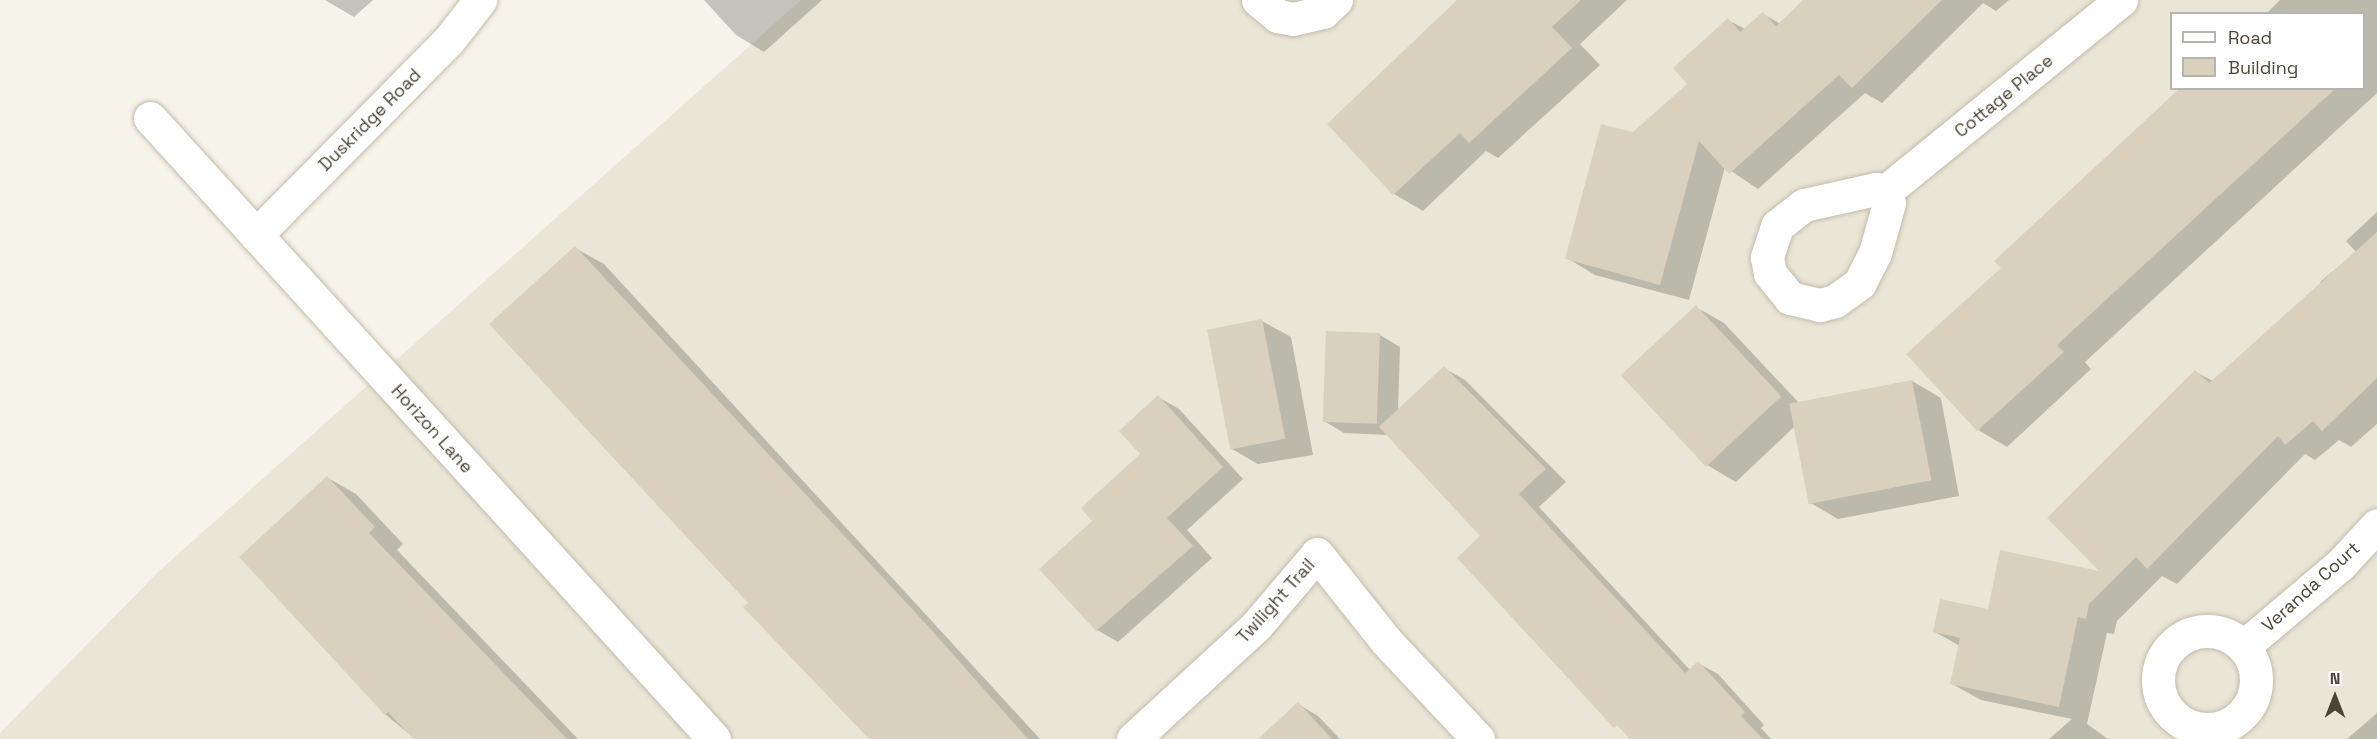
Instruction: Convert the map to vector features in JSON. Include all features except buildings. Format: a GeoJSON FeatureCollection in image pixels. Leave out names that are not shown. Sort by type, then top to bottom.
{"type":"FeatureCollection","features":[{"type":"Feature","properties":{"kind":"street","name":"Duskridge Road"},"geometry":{"type":"LineString","coordinates":[[256,235],[449,40],[480,0]]}},
{"type":"Feature","properties":{"kind":"street"},"geometry":{"type":"LineString","coordinates":[[1258,0],[1278,16],[1293,19],[1316,15],[1336,0]]}},
{"type":"Feature","properties":{"kind":"street","name":"Cottage Place"},"geometry":{"type":"LineString","coordinates":[[1886,191],[2121,0]]}},
{"type":"Feature","properties":{"kind":"street","name":"Horizon Lane"},"geometry":{"type":"LineString","coordinates":[[150,118],[714,739]]}},
{"type":"Feature","properties":{"kind":"street","name":"Veranda Court"},"geometry":{"type":"LineString","coordinates":[[2244,646],[2340,565],[2377,525]]}},
{"type":"Feature","properties":{"kind":"street","name":"Twilight Trail"},"geometry":{"type":"LineString","coordinates":[[1133,739],[1256,626],[1317,554],[1387,642],[1478,739]]}},
{"type":"Feature","properties":{"kind":"shaded area"},"geometry":{"type":"Polygon","coordinates":[[[801,0],[2377,0],[2377,739],[0,739],[0,733],[159,571],[801,0]]]}}]}
